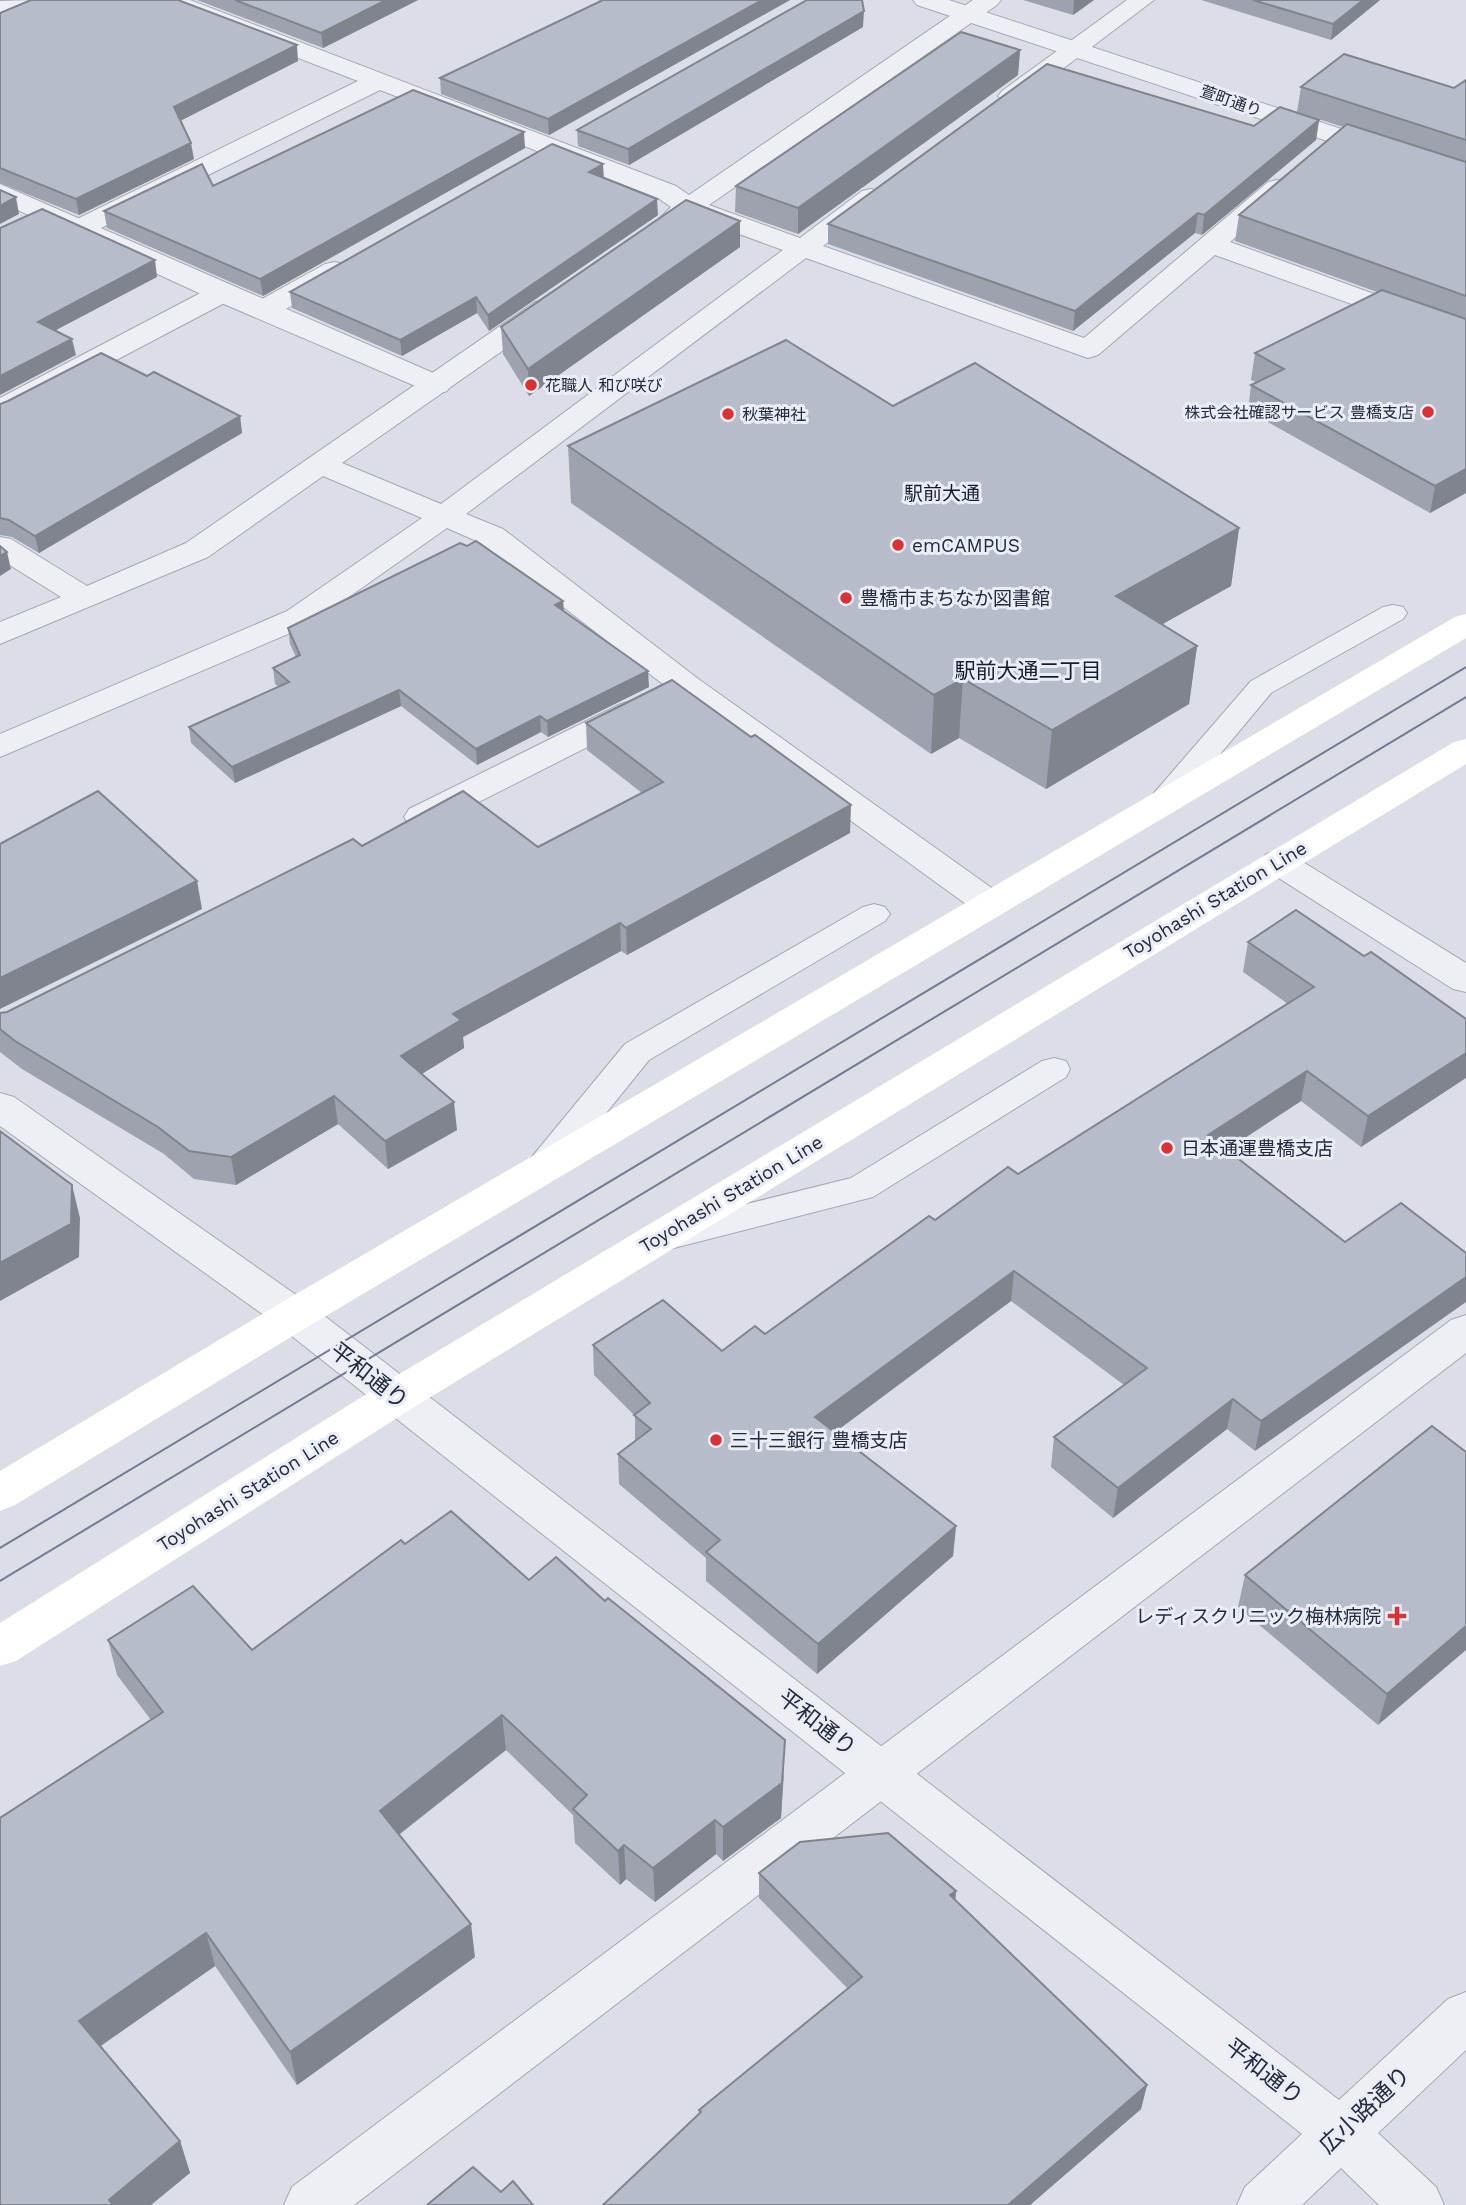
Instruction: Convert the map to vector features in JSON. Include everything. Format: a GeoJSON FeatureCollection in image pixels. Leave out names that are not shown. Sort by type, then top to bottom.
{"type":"FeatureCollection","features":[{"type":"Feature","properties":{"kind":"main road"},"geometry":{"type":"LineString","coordinates":[[0,1493],[543,1167],[1466,624]]}},
{"type":"Feature","properties":{"kind":"main road","name":"Toyohashi Station Line"},"geometry":{"type":"LineString","coordinates":[[0,1647],[396,1397],[1466,749]]}},
{"type":"Feature","properties":{"kind":"street"},"geometry":{"type":"LineString","coordinates":[[0,10],[22,0]]}},
{"type":"Feature","properties":{"kind":"street"},"geometry":{"type":"LineString","coordinates":[[169,0],[667,192],[688,207],[1088,349],[1294,174]]}},
{"type":"Feature","properties":{"kind":"street","name":"萱町通り"},"geometry":{"type":"LineString","coordinates":[[925,0],[979,7],[1076,49],[1466,179]]}},
{"type":"Feature","properties":{"kind":"street"},"geometry":{"type":"LineString","coordinates":[[993,108],[1142,0]]}},
{"type":"Feature","properties":{"kind":"street"},"geometry":{"type":"LineString","coordinates":[[654,232],[979,7]]}},
{"type":"Feature","properties":{"kind":"street"},"geometry":{"type":"LineString","coordinates":[[78,229],[376,82]]}},
{"type":"Feature","properties":{"kind":"street"},"geometry":{"type":"LineString","coordinates":[[528,161],[576,134]]}},
{"type":"Feature","properties":{"kind":"street"},"geometry":{"type":"LineString","coordinates":[[1315,156],[1338,137]]}},
{"type":"Feature","properties":{"kind":"street"},"geometry":{"type":"LineString","coordinates":[[0,747],[298,618],[446,515],[892,182]]}},
{"type":"Feature","properties":{"kind":"street"},"geometry":{"type":"LineString","coordinates":[[0,192],[222,293],[437,385]]}},
{"type":"Feature","properties":{"kind":"street"},"geometry":{"type":"LineString","coordinates":[[11,230],[45,214]]}},
{"type":"Feature","properties":{"kind":"street"},"geometry":{"type":"LineString","coordinates":[[1210,244],[1466,337]]}},
{"type":"Feature","properties":{"kind":"street"},"geometry":{"type":"LineString","coordinates":[[263,310],[359,256]]}},
{"type":"Feature","properties":{"kind":"street"},"geometry":{"type":"LineString","coordinates":[[0,410],[222,293]]}},
{"type":"Feature","properties":{"kind":"street"},"geometry":{"type":"LineString","coordinates":[[0,635],[197,550],[562,296]]}},
{"type":"Feature","properties":{"kind":"street"},"geometry":{"type":"LineString","coordinates":[[322,465],[492,536],[685,685],[990,904]]}},
{"type":"Feature","properties":{"kind":"street"},"geometry":{"type":"LineString","coordinates":[[0,546],[86,598]]}},
{"type":"Feature","properties":{"kind":"street"},"geometry":{"type":"LineString","coordinates":[[399,828],[685,685]]}},
{"type":"Feature","properties":{"kind":"street"},"geometry":{"type":"LineString","coordinates":[[1278,862],[1466,980]]}},
{"type":"Feature","properties":{"kind":"street","name":"平和通り"},"geometry":{"type":"LineString","coordinates":[[0,1107],[294,1315],[1340,2132],[1417,2205]]}},
{"type":"Feature","properties":{"kind":"street"},"geometry":{"type":"LineString","coordinates":[[311,2205],[1466,1331]]}},
{"type":"Feature","properties":{"kind":"street","name":"広小路通り"},"geometry":{"type":"LineString","coordinates":[[1264,2205],[1466,2015]]}},
{"type":"Feature","properties":{"kind":"lane"},"geometry":{"type":"LineString","coordinates":[[1165,800],[1261,687],[1393,613]]}},
{"type":"Feature","properties":{"kind":"lane"},"geometry":{"type":"LineString","coordinates":[[543,1167],[637,1052],[874,914]]}},
{"type":"Feature","properties":{"kind":"lane"},"geometry":{"type":"LineString","coordinates":[[656,1239],[861,1188],[1054,1069]]}},
{"type":"Feature","properties":{"kind":"building"},"geometry":{"type":"Polygon","coordinates":[[[31,0],[178,0],[297,45],[174,107],[191,143],[76,199],[0,168],[0,13],[31,0]]]}},
{"type":"Feature","properties":{"kind":"building"},"geometry":{"type":"Polygon","coordinates":[[[235,0],[386,0],[321,33],[235,0]]]}},
{"type":"Feature","properties":{"kind":"building"},"geometry":{"type":"Polygon","coordinates":[[[603,0],[762,0],[548,119],[440,78],[603,0]]]}},
{"type":"Feature","properties":{"kind":"building"},"geometry":{"type":"Polygon","coordinates":[[[807,0],[862,0],[864,11],[628,149],[577,130],[807,0]]]}},
{"type":"Feature","properties":{"kind":"building"},"geometry":{"type":"Polygon","coordinates":[[[1253,0],[1363,0],[1333,24],[1253,0]]]}},
{"type":"Feature","properties":{"kind":"building"},"geometry":{"type":"Polygon","coordinates":[[[961,32],[1020,50],[798,208],[736,186],[961,32]]]}},
{"type":"Feature","properties":{"kind":"building"},"geometry":{"type":"Polygon","coordinates":[[[1344,54],[1454,88],[1466,80],[1466,140],[1301,87],[1344,54]]]}},
{"type":"Feature","properties":{"kind":"building"},"geometry":{"type":"Polygon","coordinates":[[[1047,64],[1254,126],[1280,107],[1319,120],[1204,215],[1198,213],[1075,311],[828,224],[1047,64]]]}},
{"type":"Feature","properties":{"kind":"building"},"geometry":{"type":"Polygon","coordinates":[[[413,90],[524,132],[260,279],[104,211],[202,164],[213,186],[413,90]]]}},
{"type":"Feature","properties":{"kind":"building"},"geometry":{"type":"Polygon","coordinates":[[[1347,124],[1466,162],[1466,296],[1239,215],[1347,124]]]}},
{"type":"Feature","properties":{"kind":"building"},"geometry":{"type":"Polygon","coordinates":[[[552,144],[603,164],[589,172],[657,199],[488,315],[476,297],[400,340],[290,292],[552,144]]]}},
{"type":"Feature","properties":{"kind":"building"},"geometry":{"type":"Polygon","coordinates":[[[0,190],[16,197],[0,206],[0,190]]]}},
{"type":"Feature","properties":{"kind":"building"},"geometry":{"type":"Polygon","coordinates":[[[686,200],[740,221],[528,369],[501,327],[686,200]]]}},
{"type":"Feature","properties":{"kind":"building"},"geometry":{"type":"Polygon","coordinates":[[[42,209],[155,260],[38,322],[72,339],[0,376],[0,228],[42,209]]]}},
{"type":"Feature","properties":{"kind":"building"},"geometry":{"type":"Polygon","coordinates":[[[1382,290],[1466,319],[1466,469],[1435,486],[1251,385],[1284,369],[1255,353],[1382,290]]]}},
{"type":"Feature","properties":{"kind":"building","name":"emCAMPUS"},"geometry":{"type":"Polygon","coordinates":[[[786,340],[893,406],[975,363],[1239,528],[1116,596],[1197,646],[1052,730],[963,679],[934,695],[568,446],[786,340]]]}},
{"type":"Feature","properties":{"kind":"building"},"geometry":{"type":"Polygon","coordinates":[[[101,353],[147,376],[154,372],[240,416],[35,536],[9,520],[0,518],[0,404],[101,353]]]}},
{"type":"Feature","properties":{"kind":"building"},"geometry":{"type":"Polygon","coordinates":[[[476,541],[563,601],[555,605],[648,671],[547,721],[540,716],[476,749],[399,690],[232,767],[189,727],[289,682],[273,668],[300,655],[288,628],[460,543],[467,546],[476,541]]]}},
{"type":"Feature","properties":{"kind":"building"},"geometry":{"type":"Polygon","coordinates":[[[0,546],[7,552],[0,556],[0,546]]]}},
{"type":"Feature","properties":{"kind":"building"},"geometry":{"type":"Polygon","coordinates":[[[672,680],[751,737],[755,735],[851,805],[626,928],[620,923],[453,1014],[461,1020],[401,1056],[454,1102],[385,1141],[334,1096],[231,1157],[189,1151],[158,1127],[15,1041],[0,1029],[0,1013],[7,1012],[353,839],[362,846],[463,791],[538,847],[663,782],[586,723],[672,680]]]}},
{"type":"Feature","properties":{"kind":"building"},"geometry":{"type":"Polygon","coordinates":[[[98,791],[197,881],[0,978],[0,844],[98,791]]]}},
{"type":"Feature","properties":{"kind":"building"},"geometry":{"type":"Polygon","coordinates":[[[1296,910],[1364,956],[1371,952],[1466,1019],[1466,1053],[1368,1116],[1307,1071],[1208,1135],[1345,1242],[1401,1203],[1466,1253],[1466,1277],[1261,1421],[1233,1399],[1118,1488],[1054,1437],[1147,1368],[1014,1271],[815,1417],[956,1526],[818,1644],[706,1552],[720,1540],[618,1454],[651,1429],[634,1415],[650,1403],[593,1345],[663,1300],[722,1351],[755,1326],[765,1334],[929,1216],[935,1220],[1008,1167],[1018,1174],[1314,987],[1248,942],[1296,910]]]}},
{"type":"Feature","properties":{"kind":"building"},"geometry":{"type":"Polygon","coordinates":[[[0,1131],[72,1185],[71,1224],[0,1263],[0,1131]]]}},
{"type":"Feature","properties":{"kind":"building"},"geometry":{"type":"Polygon","coordinates":[[[1432,1426],[1466,1452],[1466,1626],[1387,1694],[1245,1575],[1432,1426]]]}},
{"type":"Feature","properties":{"kind":"building"},"geometry":{"type":"Polygon","coordinates":[[[451,1511],[529,1580],[556,1557],[605,1601],[608,1598],[785,1740],[782,1783],[723,1827],[715,1820],[653,1868],[624,1845],[618,1851],[573,1809],[587,1795],[502,1715],[380,1811],[471,1924],[290,2052],[206,1933],[79,2021],[180,2141],[109,2200],[113,2205],[0,2205],[0,1818],[163,1712],[108,1640],[193,1586],[252,1650],[401,1540],[405,1544],[451,1511]]]}},
{"type":"Feature","properties":{"kind":"building"},"geometry":{"type":"Polygon","coordinates":[[[888,1833],[956,1891],[950,1895],[1147,2085],[1008,2205],[603,2205],[701,2112],[699,2110],[862,1977],[759,1873],[800,1842],[888,1833]]]}},
{"type":"Feature","properties":{"kind":"building"},"geometry":{"type":"Polygon","coordinates":[[[473,2167],[501,2192],[513,2181],[533,2205],[427,2205],[473,2167]]]}},
{"type":"Feature","properties":{"kind":"tram line"},"geometry":{"type":"LineString","coordinates":[[0,1548],[1466,667]]}},
{"type":"Feature","properties":{"kind":"tram line"},"geometry":{"type":"LineString","coordinates":[[0,1581],[1466,697]]}},
{"type":"Feature","properties":{"kind":"place","name":"花職人 和び咲び"},"geometry":{"type":"Point","coordinates":[531,385]}},
{"type":"Feature","properties":{"kind":"place","name":"株式会社確認サービス 豊橋支店"},"geometry":{"type":"Point","coordinates":[1428,412]}},
{"type":"Feature","properties":{"kind":"place","name":"秋葉神社"},"geometry":{"type":"Point","coordinates":[728,414]}},
{"type":"Feature","properties":{"kind":"place","name":"emCAMPUS"},"geometry":{"type":"Point","coordinates":[898,545]}},
{"type":"Feature","properties":{"kind":"place","name":"豊橋市まちなか図書館"},"geometry":{"type":"Point","coordinates":[846,598]}},
{"type":"Feature","properties":{"kind":"place","name":"日本通運豊橋支店"},"geometry":{"type":"Point","coordinates":[1167,1148]}},
{"type":"Feature","properties":{"kind":"place","name":"三十三銀行 豊橋支店"},"geometry":{"type":"Point","coordinates":[716,1440]}},
{"type":"Feature","properties":{"kind":"place","name":"レディスクリニック梅林病院"},"geometry":{"type":"Point","coordinates":[1397,1616]}},
{"type":"Feature","properties":{"kind":"district","name":"駅前大通"},"geometry":{"type":"Point","coordinates":[942,493]}},
{"type":"Feature","properties":{"kind":"district","name":"駅前大通二丁目"},"geometry":{"type":"Point","coordinates":[1028,670]}}]}
